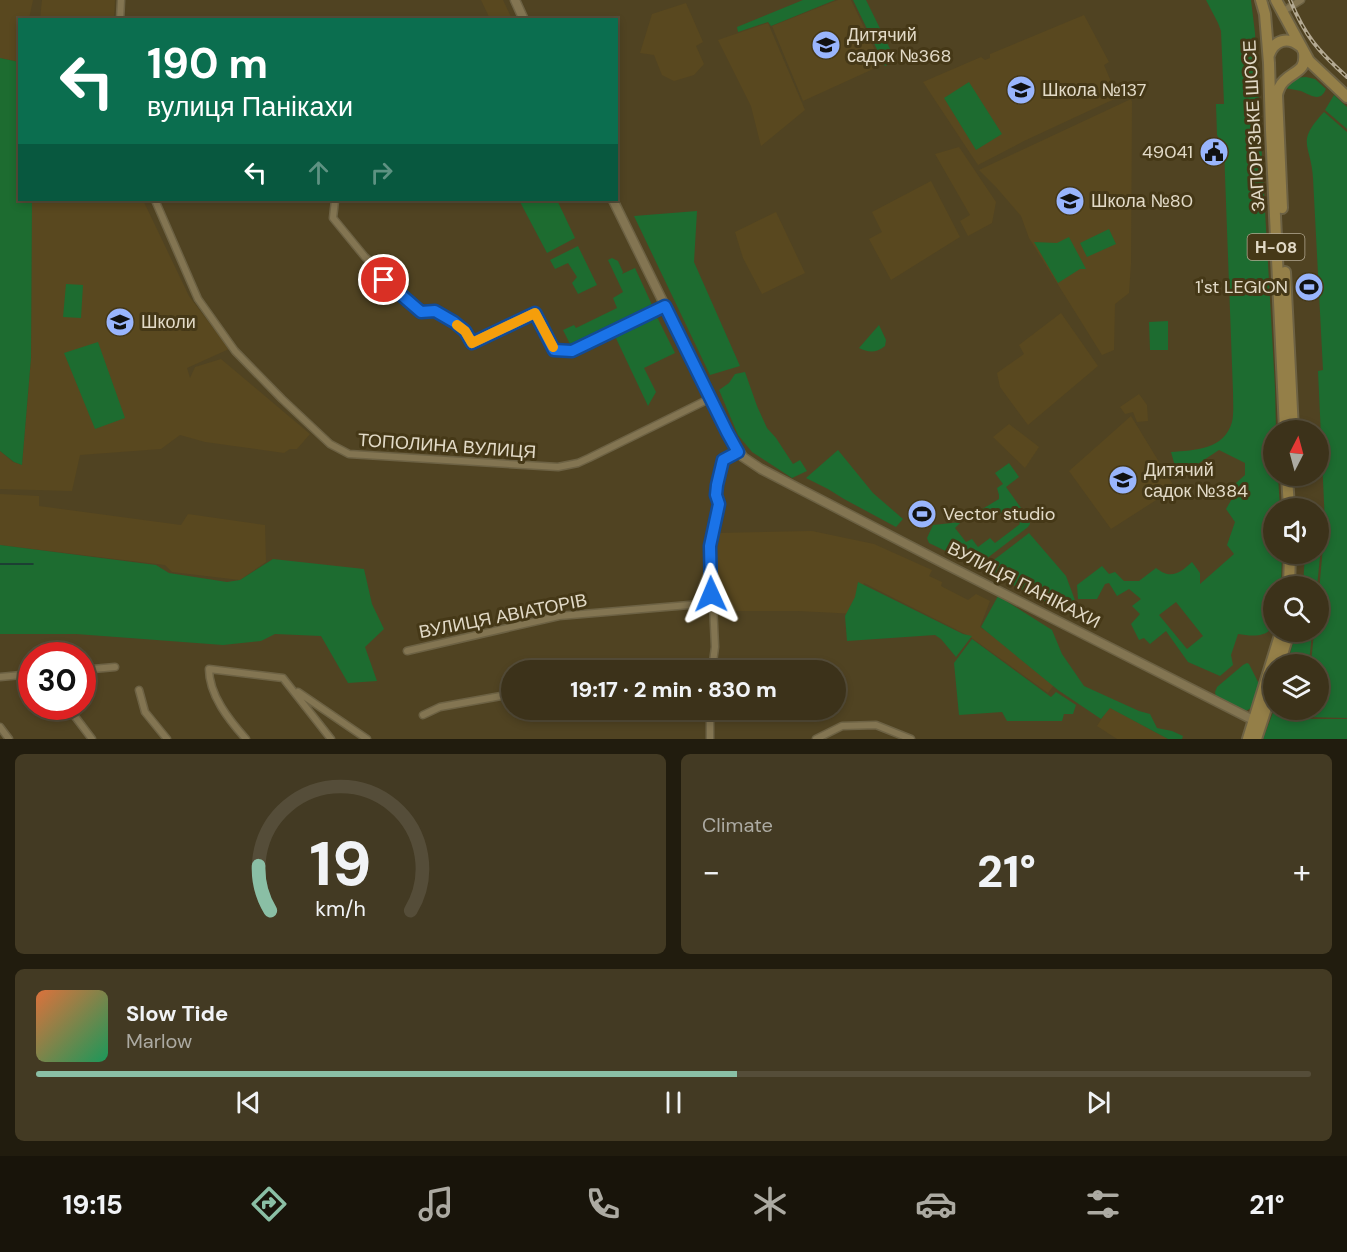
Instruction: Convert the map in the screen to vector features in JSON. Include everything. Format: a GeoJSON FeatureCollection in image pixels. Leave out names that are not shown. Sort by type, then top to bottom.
{"type":"FeatureCollection","features":[{"type":"Feature","properties":{"kind":"main road","name":"ЗАПОРІЗЬКЕ ШОСЕ"},"geometry":{"type":"LineString","coordinates":[[1261,0],[1269,59],[1292,420]]}},
{"type":"Feature","properties":{"kind":"main road"},"geometry":{"type":"LineString","coordinates":[[1276,0],[1302,50]]}},
{"type":"Feature","properties":{"kind":"main road"},"geometry":{"type":"LineString","coordinates":[[1335,86],[1317,76],[1295,73],[1285,76],[1278,74],[1272,69],[1269,59],[1271,49],[1281,40],[1295,42],[1315,68],[1335,86],[1347,97]]}},
{"type":"Feature","properties":{"kind":"main road","name":"ЗАПОРІЗЬКЕ ШОСЕ"},"geometry":{"type":"LineString","coordinates":[[1285,420],[1277,95],[1282,83],[1302,66],[1304,60],[1302,50]]}},
{"type":"Feature","properties":{"kind":"main road"},"geometry":{"type":"LineString","coordinates":[[1256,739],[1258,722],[1278,642]]}},
{"type":"Feature","properties":{"kind":"main road"},"geometry":{"type":"LineString","coordinates":[[1248,739],[1263,710]]}},
{"type":"Feature","properties":{"kind":"street"},"geometry":{"type":"LineString","coordinates":[[120,18],[121,0]]}},
{"type":"Feature","properties":{"kind":"street"},"geometry":{"type":"LineString","coordinates":[[515,0],[523,18]]}},
{"type":"Feature","properties":{"kind":"street"},"geometry":{"type":"LineString","coordinates":[[1282,12],[1301,0]]}},
{"type":"Feature","properties":{"kind":"street","name":"ТОПОЛИНА ВУЛИЦЯ"},"geometry":{"type":"LineString","coordinates":[[155,201],[198,299],[235,351],[330,444],[349,454],[549,468],[566,466],[589,458],[711,398]]}},
{"type":"Feature","properties":{"kind":"street"},"geometry":{"type":"LineString","coordinates":[[335,201],[333,218],[384,280],[421,312],[435,311],[454,322],[465,331],[472,343],[535,313],[554,350],[572,351],[665,306]]}},
{"type":"Feature","properties":{"kind":"street","name":"ВУЛИЦЯ ПАНІКАХИ"},"geometry":{"type":"LineString","coordinates":[[613,201],[738,452],[749,462],[1258,722]]}},
{"type":"Feature","properties":{"kind":"street"},"geometry":{"type":"LineString","coordinates":[[713,660],[715,647],[710,546],[719,504],[716,495],[717,485],[723,460],[738,452]]}},
{"type":"Feature","properties":{"kind":"street","name":"ВУЛИЦЯ АВІАТОРІВ"},"geometry":{"type":"LineString","coordinates":[[407,651],[559,616],[713,603]]}},
{"type":"Feature","properties":{"kind":"street"},"geometry":{"type":"LineString","coordinates":[[96,669],[115,667]]}},
{"type":"Feature","properties":{"kind":"street"},"geometry":{"type":"LineString","coordinates":[[246,739],[231,722],[217,698],[210,680],[209,669],[283,678],[331,739]]}},
{"type":"Feature","properties":{"kind":"street"},"geometry":{"type":"LineString","coordinates":[[0,677],[18,675]]}},
{"type":"Feature","properties":{"kind":"street"},"geometry":{"type":"LineString","coordinates":[[292,688],[367,739]]}},
{"type":"Feature","properties":{"kind":"street"},"geometry":{"type":"LineString","coordinates":[[139,690],[145,712],[167,739]]}},
{"type":"Feature","properties":{"kind":"street"},"geometry":{"type":"LineString","coordinates":[[423,715],[440,707],[501,696]]}},
{"type":"Feature","properties":{"kind":"street"},"geometry":{"type":"LineString","coordinates":[[78,720],[92,739]]}},
{"type":"Feature","properties":{"kind":"street"},"geometry":{"type":"LineString","coordinates":[[710,720],[710,739]]}},
{"type":"Feature","properties":{"kind":"street"},"geometry":{"type":"LineString","coordinates":[[816,739],[842,726],[876,725],[910,739]]}},
{"type":"Feature","properties":{"kind":"street"},"geometry":{"type":"LineString","coordinates":[[0,727],[9,739]]}},
{"type":"Feature","properties":{"kind":"shaded area"},"geometry":{"type":"Polygon","coordinates":[[[0,0],[33,0],[29,18],[18,18],[18,62],[0,58],[0,0]]]}},
{"type":"Feature","properties":{"kind":"shaded area"},"geometry":{"type":"Polygon","coordinates":[[[42,0],[115,0],[114,18],[40,18],[42,0]]]}},
{"type":"Feature","properties":{"kind":"shaded area"},"geometry":{"type":"Polygon","coordinates":[[[481,0],[503,0],[512,18],[490,18],[481,0]]]}},
{"type":"Feature","properties":{"kind":"shaded area","name":"Дитячий садок №368"},"geometry":{"type":"Polygon","coordinates":[[[838,0],[851,0],[882,65],[803,101],[772,26],[838,0]]]}},
{"type":"Feature","properties":{"kind":"shaded area"},"geometry":{"type":"Polygon","coordinates":[[[686,3],[703,42],[696,46],[704,64],[694,75],[674,81],[662,75],[654,55],[640,53],[652,14],[686,3]]]}},
{"type":"Feature","properties":{"kind":"shaded area","name":"Школа №137"},"geometry":{"type":"Polygon","coordinates":[[[1084,15],[1109,62],[1104,65],[1118,98],[978,165],[923,82],[981,57],[985,60],[990,58],[990,54],[1084,15]]]}},
{"type":"Feature","properties":{"kind":"shaded area"},"geometry":{"type":"Polygon","coordinates":[[[768,23],[805,110],[761,146],[751,106],[718,40],[768,23]]]}},
{"type":"Feature","properties":{"kind":"shaded area","name":"Школа №80"},"geometry":{"type":"Polygon","coordinates":[[[1131,99],[1129,293],[1115,304],[1114,350],[1102,355],[1029,238],[1021,216],[979,170],[1131,99]]]}},
{"type":"Feature","properties":{"kind":"shaded area"},"geometry":{"type":"Polygon","coordinates":[[[959,147],[996,202],[992,223],[968,236],[960,221],[970,215],[935,154],[959,147]]]}},
{"type":"Feature","properties":{"kind":"shaded area"},"geometry":{"type":"Polygon","coordinates":[[[931,181],[960,237],[891,280],[869,239],[882,232],[872,212],[931,181]]]}},
{"type":"Feature","properties":{"kind":"shaded area"},"geometry":{"type":"Polygon","coordinates":[[[32,201],[143,201],[189,296],[229,349],[187,368],[190,378],[195,367],[221,359],[310,434],[297,449],[290,449],[284,453],[205,442],[180,435],[161,449],[80,455],[72,491],[0,489],[0,451],[13,462],[22,465],[31,358],[32,201]]]}},
{"type":"Feature","properties":{"kind":"shaded area"},"geometry":{"type":"Polygon","coordinates":[[[776,212],[805,273],[762,294],[743,258],[735,232],[776,212]]]}},
{"type":"Feature","properties":{"kind":"shaded area"},"geometry":{"type":"Polygon","coordinates":[[[1061,313],[1098,366],[1028,425],[1000,387],[997,373],[1024,354],[1019,345],[1061,313]]]}},
{"type":"Feature","properties":{"kind":"shaded area"},"geometry":{"type":"Polygon","coordinates":[[[1139,394],[1147,405],[1148,421],[1137,422],[1133,412],[1125,414],[1120,407],[1139,394]]]}},
{"type":"Feature","properties":{"kind":"shaded area","name":"Дитячий садок №384"},"geometry":{"type":"Polygon","coordinates":[[[1131,416],[1175,488],[1111,529],[1069,471],[1131,416]]]}},
{"type":"Feature","properties":{"kind":"shaded area"},"geometry":{"type":"Polygon","coordinates":[[[1009,424],[1039,447],[1025,468],[993,437],[1009,424]]]}},
{"type":"Feature","properties":{"kind":"shaded area"},"geometry":{"type":"Polygon","coordinates":[[[0,494],[39,496],[39,506],[181,525],[188,514],[265,525],[266,562],[240,580],[172,572],[165,565],[0,545],[0,494]]]}},
{"type":"Feature","properties":{"kind":"shaded area"},"geometry":{"type":"Polygon","coordinates":[[[812,531],[874,544],[932,570],[929,576],[942,582],[941,586],[968,600],[976,594],[990,601],[980,627],[1057,681],[1048,693],[969,636],[864,583],[857,614],[715,611],[714,552],[717,533],[812,531]]]}},
{"type":"Feature","properties":{"kind":"shaded area"},"geometry":{"type":"Polygon","coordinates":[[[1109,707],[1168,739],[1117,739],[1097,726],[1109,707]]]}},
{"type":"Feature","properties":{"kind":"green space"},"geometry":{"type":"Polygon","coordinates":[[[803,0],[835,0],[771,26],[768,22],[738,32],[737,27],[803,0]]]}},
{"type":"Feature","properties":{"kind":"green space"},"geometry":{"type":"Polygon","coordinates":[[[853,0],[866,0],[896,61],[885,66],[853,0]]]}},
{"type":"Feature","properties":{"kind":"green space"},"geometry":{"type":"Polygon","coordinates":[[[1206,0],[1251,0],[1255,33],[1275,388],[1276,420],[1263,420],[1263,486],[1279,486],[1279,498],[1263,498],[1263,564],[1282,564],[1281,576],[1263,576],[1263,634],[1252,636],[1238,634],[1231,655],[1233,665],[1220,676],[1188,662],[1166,631],[1150,644],[1144,638],[1139,640],[1131,624],[1140,614],[1132,606],[1141,599],[1129,589],[1117,596],[1109,583],[1105,584],[1097,599],[1078,599],[1077,585],[1102,566],[1109,574],[1115,572],[1124,581],[1139,581],[1156,568],[1166,574],[1175,574],[1192,562],[1200,573],[1200,584],[1234,554],[1227,545],[1235,522],[1226,509],[1233,497],[1236,483],[1245,475],[1245,463],[1219,450],[1178,477],[1171,452],[1199,449],[1216,443],[1228,431],[1233,419],[1224,148],[1217,135],[1216,104],[1224,104],[1221,31],[1206,0]],[[1176,602],[1159,615],[1187,649],[1203,636],[1176,602]]]}},
{"type":"Feature","properties":{"kind":"green space"},"geometry":{"type":"Polygon","coordinates":[[[0,58],[18,62],[18,201],[32,201],[31,358],[22,465],[0,451],[0,58]]]}},
{"type":"Feature","properties":{"kind":"green space"},"geometry":{"type":"Polygon","coordinates":[[[1294,78],[1315,79],[1326,89],[1321,96],[1315,97],[1285,88],[1294,78]]]}},
{"type":"Feature","properties":{"kind":"green space"},"geometry":{"type":"Polygon","coordinates":[[[969,82],[1002,134],[976,150],[944,98],[969,82]]]}},
{"type":"Feature","properties":{"kind":"green space"},"geometry":{"type":"Polygon","coordinates":[[[1334,95],[1347,107],[1347,129],[1325,110],[1334,95]]]}},
{"type":"Feature","properties":{"kind":"green space"},"geometry":{"type":"Polygon","coordinates":[[[1324,112],[1347,132],[1347,718],[1329,718],[1329,654],[1312,654],[1313,642],[1329,642],[1329,576],[1320,576],[1321,564],[1329,564],[1329,498],[1324,498],[1323,486],[1329,486],[1329,420],[1320,420],[1318,371],[1323,370],[1313,178],[1307,144],[1307,138],[1315,122],[1324,112]]]}},
{"type":"Feature","properties":{"kind":"green space"},"geometry":{"type":"Polygon","coordinates":[[[520,201],[557,201],[575,238],[547,253],[520,201]]]}},
{"type":"Feature","properties":{"kind":"green space"},"geometry":{"type":"Polygon","coordinates":[[[697,211],[694,262],[740,366],[710,375],[634,216],[697,211]]]}},
{"type":"Feature","properties":{"kind":"green space"},"geometry":{"type":"Polygon","coordinates":[[[1109,229],[1116,244],[1087,257],[1080,243],[1109,229]]]}},
{"type":"Feature","properties":{"kind":"green space"},"geometry":{"type":"Polygon","coordinates":[[[1069,237],[1086,269],[1080,269],[1058,283],[1034,242],[1057,243],[1069,237]]]}},
{"type":"Feature","properties":{"kind":"green space"},"geometry":{"type":"Polygon","coordinates":[[[578,246],[597,285],[578,294],[572,283],[577,277],[568,263],[555,269],[550,260],[578,246]]]}},
{"type":"Feature","properties":{"kind":"green space"},"geometry":{"type":"Polygon","coordinates":[[[612,258],[618,261],[622,274],[635,268],[653,307],[570,344],[563,330],[574,325],[576,328],[617,308],[613,298],[623,292],[608,260],[612,258]]]}},
{"type":"Feature","properties":{"kind":"green space"},"geometry":{"type":"Polygon","coordinates":[[[66,284],[83,285],[81,318],[63,317],[66,284]]]}},
{"type":"Feature","properties":{"kind":"green space"},"geometry":{"type":"Polygon","coordinates":[[[655,313],[675,353],[644,368],[656,392],[648,406],[614,334],[655,313]]]}},
{"type":"Feature","properties":{"kind":"green space"},"geometry":{"type":"Polygon","coordinates":[[[1168,321],[1168,350],[1150,350],[1149,322],[1168,321]]]}},
{"type":"Feature","properties":{"kind":"green space"},"geometry":{"type":"Polygon","coordinates":[[[879,325],[886,340],[885,346],[872,352],[859,348],[879,325]]]}},
{"type":"Feature","properties":{"kind":"green space"},"geometry":{"type":"Polygon","coordinates":[[[98,342],[125,418],[95,429],[64,353],[98,342]]]}},
{"type":"Feature","properties":{"kind":"green space"},"geometry":{"type":"Polygon","coordinates":[[[745,372],[767,428],[793,464],[800,460],[807,471],[792,478],[752,452],[738,435],[719,390],[729,383],[735,374],[745,372]]]}},
{"type":"Feature","properties":{"kind":"green space"},"geometry":{"type":"Polygon","coordinates":[[[838,450],[873,493],[903,519],[896,527],[806,478],[838,450]]]}},
{"type":"Feature","properties":{"kind":"green space"},"geometry":{"type":"Polygon","coordinates":[[[1009,463],[1019,477],[1006,487],[1029,519],[1028,527],[975,565],[929,543],[927,538],[933,525],[961,522],[955,528],[966,542],[972,539],[978,547],[990,538],[995,543],[1020,524],[1012,513],[996,513],[986,519],[979,511],[999,499],[997,488],[1003,484],[995,473],[1009,463]]]}},
{"type":"Feature","properties":{"kind":"green space"},"geometry":{"type":"Polygon","coordinates":[[[1029,533],[1066,576],[1076,603],[1077,618],[982,569],[1029,533]]]}},
{"type":"Feature","properties":{"kind":"green space"},"geometry":{"type":"Polygon","coordinates":[[[0,545],[156,565],[169,573],[227,582],[240,580],[273,559],[364,569],[372,604],[384,629],[365,647],[377,681],[348,683],[321,636],[275,634],[261,641],[223,645],[76,634],[0,634],[0,545]]]}},
{"type":"Feature","properties":{"kind":"green space"},"geometry":{"type":"Polygon","coordinates":[[[1304,564],[1319,564],[1318,576],[1304,576],[1304,564]]]}},
{"type":"Feature","properties":{"kind":"green space"},"geometry":{"type":"Polygon","coordinates":[[[858,582],[963,634],[972,636],[956,657],[935,635],[847,641],[845,616],[855,597],[858,582]]]}},
{"type":"Feature","properties":{"kind":"green space"},"geometry":{"type":"Polygon","coordinates":[[[998,596],[1052,630],[1062,654],[1084,686],[1150,714],[1157,728],[1172,731],[1183,736],[1182,739],[1168,739],[1110,708],[1101,719],[1058,690],[981,627],[998,596]]]}},
{"type":"Feature","properties":{"kind":"green space"},"geometry":{"type":"Polygon","coordinates":[[[972,639],[1051,697],[1056,692],[1076,705],[1073,714],[1064,714],[1062,721],[1007,721],[1002,712],[959,715],[954,663],[972,639]]]}},
{"type":"Feature","properties":{"kind":"green space"},"geometry":{"type":"Polygon","coordinates":[[[1293,642],[1311,642],[1310,654],[1290,654],[1293,642]]]}},
{"type":"Feature","properties":{"kind":"green space"},"geometry":{"type":"Polygon","coordinates":[[[1247,663],[1259,684],[1254,703],[1246,711],[1216,697],[1215,692],[1217,687],[1247,663]]]}},
{"type":"Feature","properties":{"kind":"green space"},"geometry":{"type":"Polygon","coordinates":[[[1347,719],[1347,739],[1263,739],[1270,720],[1347,719]]]}},
{"type":"Feature","properties":{"kind":"waterway"},"geometry":{"type":"LineString","coordinates":[[0,564],[33,564]]}},
{"type":"Feature","properties":{"kind":"railway"},"geometry":{"type":"LineString","coordinates":[[1290,0],[1301,24],[1313,42],[1347,77]]}},
{"type":"Feature","properties":{"kind":"slow traffic"},"geometry":{"type":"LineString","coordinates":[[457,325],[465,331],[472,343],[535,313],[553,347]]}},
{"type":"Feature","properties":{"kind":"place","name":"Дитячий садок №368"},"geometry":{"type":"Point","coordinates":[826,45]}},
{"type":"Feature","properties":{"kind":"place","name":"Школа №137"},"geometry":{"type":"Point","coordinates":[1021,90]}},
{"type":"Feature","properties":{"kind":"place","name":"49041"},"geometry":{"type":"Point","coordinates":[1214,152]}},
{"type":"Feature","properties":{"kind":"place","name":"Школа №80"},"geometry":{"type":"Point","coordinates":[1070,201]}},
{"type":"Feature","properties":{"kind":"place","name":"1'st LEGION"},"geometry":{"type":"Point","coordinates":[1309,287]}},
{"type":"Feature","properties":{"kind":"place","name":"Школи"},"geometry":{"type":"Point","coordinates":[120,322]}},
{"type":"Feature","properties":{"kind":"place","name":"Дитячий садок №384"},"geometry":{"type":"Point","coordinates":[1123,480]}},
{"type":"Feature","properties":{"kind":"place","name":"Vector studio"},"geometry":{"type":"Point","coordinates":[922,514]}},
{"type":"Feature","properties":{"kind":"route"},"geometry":{"type":"LineString","coordinates":[[384,280],[421,312],[435,311],[454,322],[465,331],[472,343],[535,313],[554,350],[572,351],[665,306],[738,452],[723,460],[716,490],[719,504],[710,546],[711,594]]}}]}
